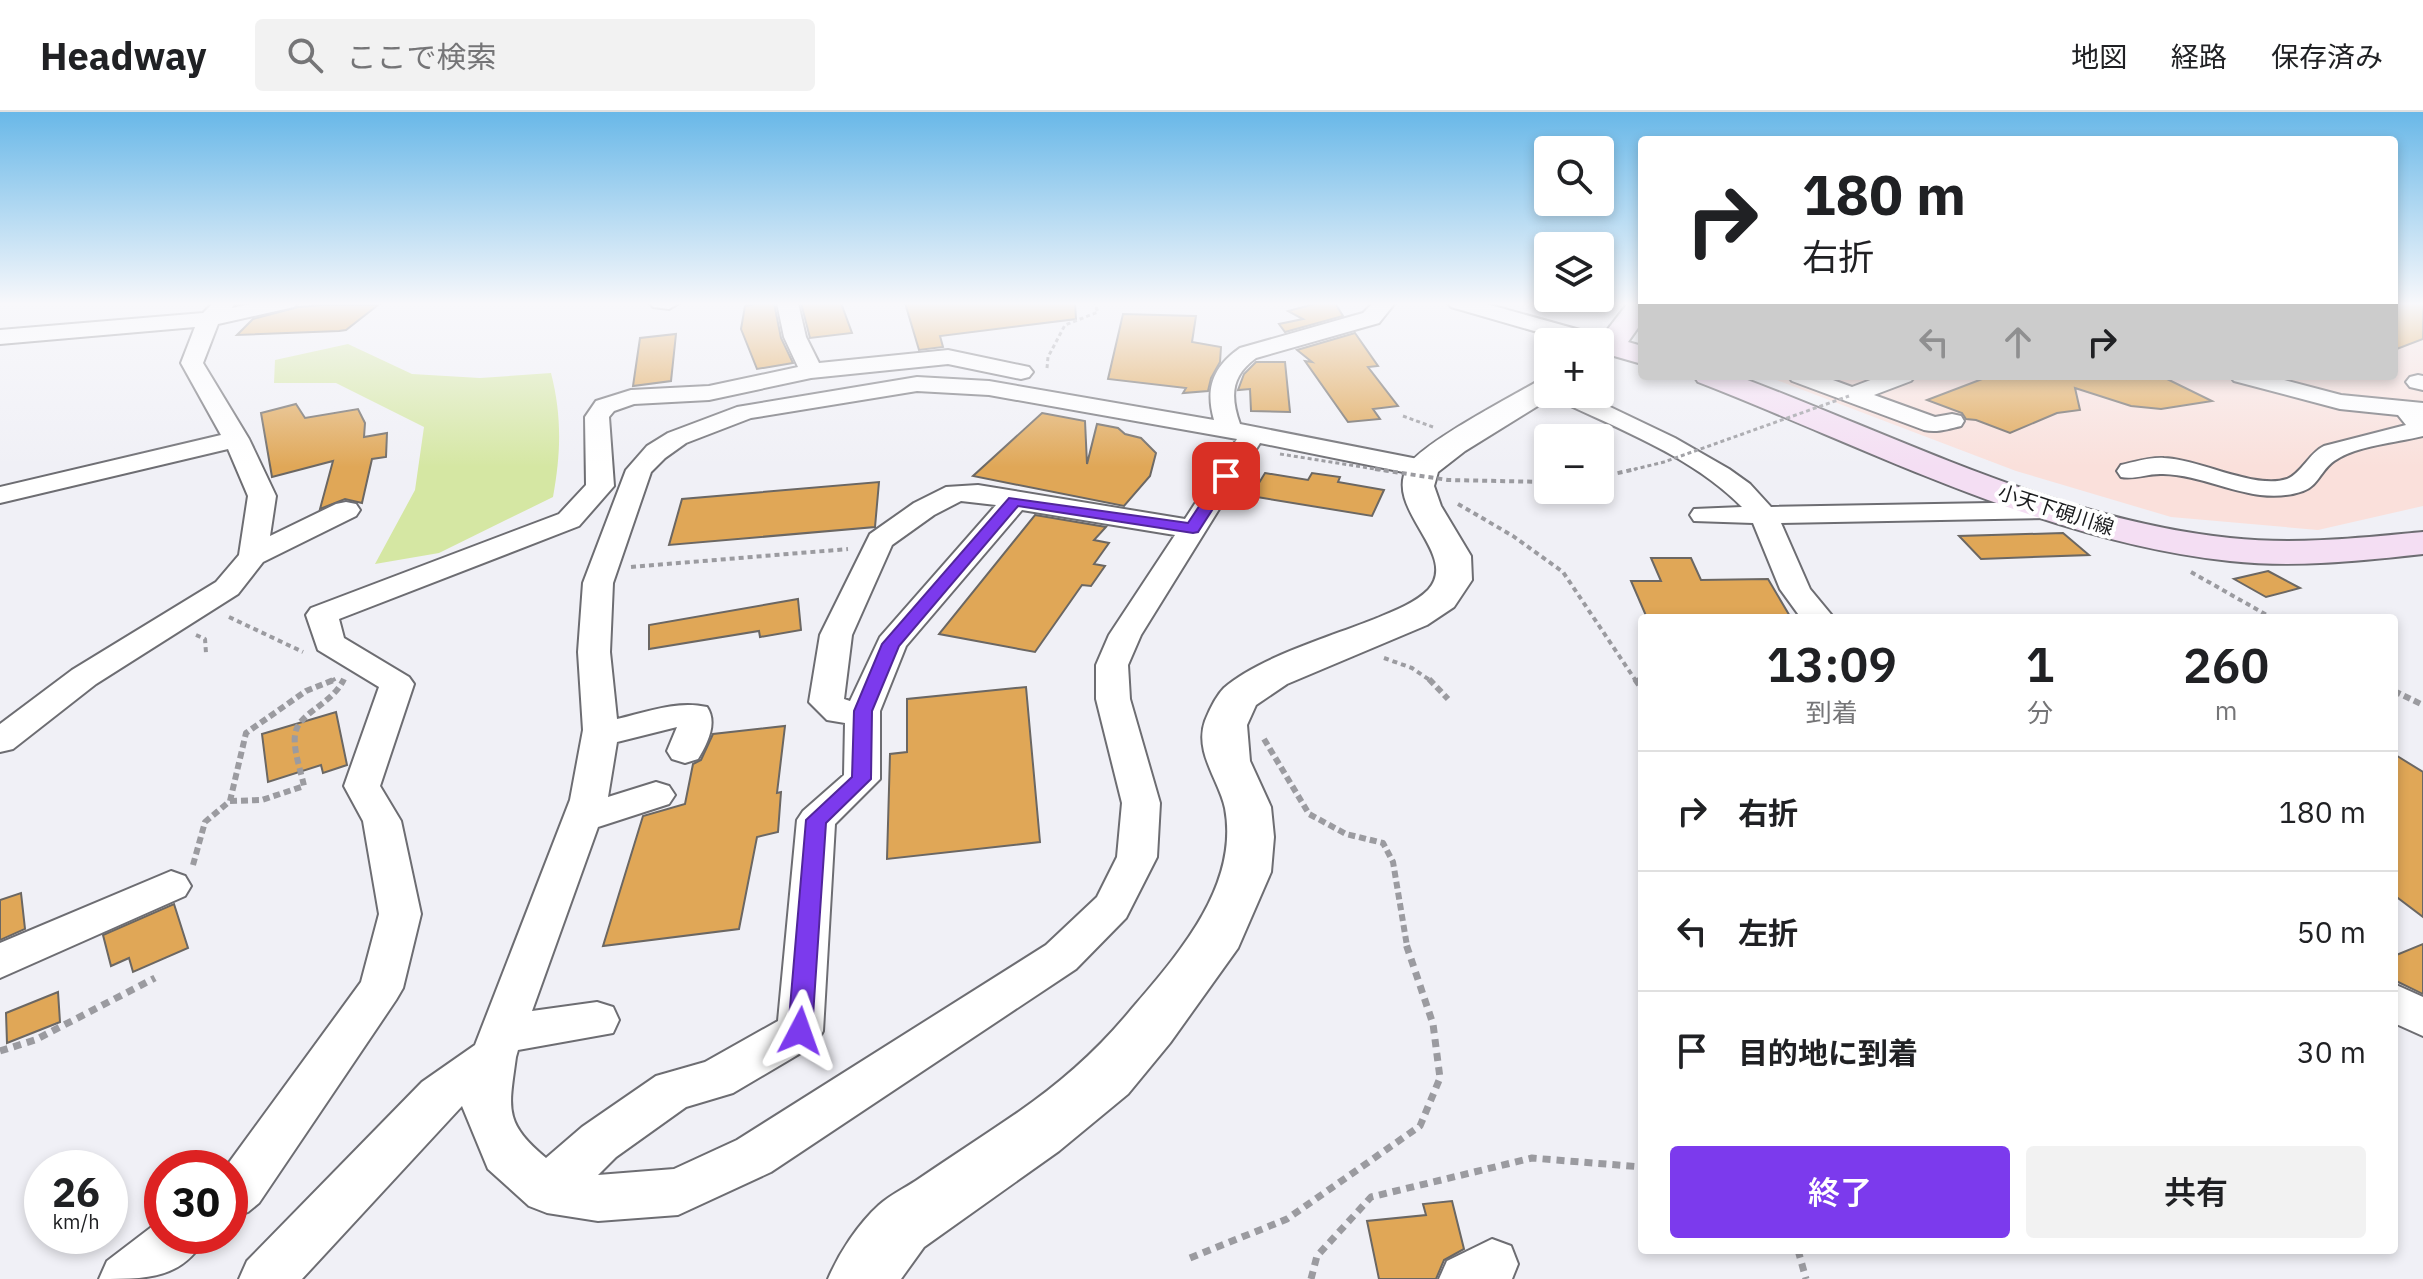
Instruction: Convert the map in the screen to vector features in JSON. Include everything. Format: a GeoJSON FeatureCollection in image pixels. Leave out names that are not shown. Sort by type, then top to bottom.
{"type":"FeatureCollection","features":[{"type":"Feature","properties":{"kind":"main road","name":"小天下硯川線"},"geometry":{"type":"LineString","coordinates":[[1719,380],[1996,492],[2115,530],[2176,543],[2271,554],[2383,550],[2423,543]]}},
{"type":"Feature","properties":{"kind":"street"},"geometry":{"type":"LineString","coordinates":[[195,357],[192,363],[236,439],[262,496],[253,556]]}},
{"type":"Feature","properties":{"kind":"street"},"geometry":{"type":"LineString","coordinates":[[805,357],[811,371]]}},
{"type":"Feature","properties":{"kind":"street"},"geometry":{"type":"LineString","coordinates":[[248,1177],[381,988],[400,914],[382,821],[362,786],[397,684],[329,643],[322,615],[569,520],[600,486],[597,417],[605,406],[631,397],[709,393],[811,371],[943,357]]}},
{"type":"Feature","properties":{"kind":"street"},"geometry":{"type":"LineString","coordinates":[[950,357],[1046,377],[1421,475]]}},
{"type":"Feature","properties":{"kind":"street"},"geometry":{"type":"LineString","coordinates":[[1242,357],[1225,374],[1246,430],[1193,529],[1125,635],[1112,665],[1113,699],[1141,803],[1137,857],[1112,907],[1061,957],[754,1156],[678,1192],[598,1198],[547,1190],[505,1154],[485,1109],[498,1046],[589,800],[600,735],[594,652],[598,583],[639,470],[677,438],[746,412],[874,406],[917,384],[989,388],[1246,430]]}},
{"type":"Feature","properties":{"kind":"street"},"geometry":{"type":"LineString","coordinates":[[1811,380],[1933,425],[1952,421]]}},
{"type":"Feature","properties":{"kind":"street"},"geometry":{"type":"LineString","coordinates":[[1851,395],[1892,380]]}},
{"type":"Feature","properties":{"kind":"street"},"geometry":{"type":"LineString","coordinates":[[2130,471],[2142,466],[2166,466],[2270,488],[2296,485],[2308,478],[2314,463],[2330,452],[2416,430],[2420,425],[2415,410],[2308,396],[2255,380]]}},
{"type":"Feature","properties":{"kind":"street"},"geometry":{"type":"LineString","coordinates":[[1421,475],[1454,444],[1534,395]]}},
{"type":"Feature","properties":{"kind":"street"},"geometry":{"type":"LineString","coordinates":[[1591,408],[1706,467],[1738,488],[1756,506],[1778,545],[1795,589],[1815,614]]}},
{"type":"Feature","properties":{"kind":"street"},"geometry":{"type":"LineString","coordinates":[[0,495],[236,439]]}},
{"type":"Feature","properties":{"kind":"street"},"geometry":{"type":"LineString","coordinates":[[861,1279],[901,1226],[1038,1132],[1108,1077],[1220,934],[1246,872],[1250,837],[1248,807],[1228,761],[1225,725],[1238,698],[1272,675],[1413,617],[1441,599],[1453,580],[1453,556],[1424,506],[1421,475]]}},
{"type":"Feature","properties":{"kind":"street"},"geometry":{"type":"LineString","coordinates":[[863,711],[839,712],[826,702],[836,635],[880,540],[924,509],[956,493],[978,493],[1193,529]]}},
{"type":"Feature","properties":{"kind":"street"},"geometry":{"type":"LineString","coordinates":[[547,1190],[599,1142],[673,1090],[716,1079],[800,1031],[816,820],[862,779],[863,711],[891,644],[1015,501]]}},
{"type":"Feature","properties":{"kind":"street"},"geometry":{"type":"LineString","coordinates":[[0,741],[84,677],[227,588],[253,556],[346,510]]}},
{"type":"Feature","properties":{"kind":"street"},"geometry":{"type":"LineString","coordinates":[[1704,515],[1762,517],[2050,510]]}},
{"type":"Feature","properties":{"kind":"street"},"geometry":{"type":"LineString","coordinates":[[600,735],[674,716],[695,715],[694,728],[685,751]]}},
{"type":"Feature","properties":{"kind":"street"},"geometry":{"type":"LineString","coordinates":[[583,818],[656,795]]}},
{"type":"Feature","properties":{"kind":"street"},"geometry":{"type":"LineString","coordinates":[[0,961],[171,886]]}},
{"type":"Feature","properties":{"kind":"street"},"geometry":{"type":"LineString","coordinates":[[266,1279],[439,1096],[498,1046],[597,1020]]}},
{"type":"Feature","properties":{"kind":"street"},"geometry":{"type":"LineString","coordinates":[[126,1279],[157,1254]]}},
{"type":"Feature","properties":{"kind":"path"},"geometry":{"type":"LineString","coordinates":[[1046,377],[1048,357]]}},
{"type":"Feature","properties":{"kind":"path"},"geometry":{"type":"LineString","coordinates":[[1614,474],[1664,462],[1851,395]]}},
{"type":"Feature","properties":{"kind":"path"},"geometry":{"type":"LineString","coordinates":[[1246,430],[1448,480],[1534,482]]}},
{"type":"Feature","properties":{"kind":"path"},"geometry":{"type":"LineString","coordinates":[[1421,475],[1563,572],[1638,683]]}},
{"type":"Feature","properties":{"kind":"path"},"geometry":{"type":"LineString","coordinates":[[603,569],[877,547]]}},
{"type":"Feature","properties":{"kind":"path"},"geometry":{"type":"LineString","coordinates":[[221,614],[307,655]]}},
{"type":"Feature","properties":{"kind":"path"},"geometry":{"type":"LineString","coordinates":[[189,632],[200,626]]}},
{"type":"Feature","properties":{"kind":"path"},"geometry":{"type":"LineString","coordinates":[[1382,658],[1409,665],[1440,687],[1448,699]]}},
{"type":"Feature","properties":{"kind":"path"},"geometry":{"type":"LineString","coordinates":[[333,668],[346,675]]}},
{"type":"Feature","properties":{"kind":"path"},"geometry":{"type":"LineString","coordinates":[[230,801],[262,800],[304,786],[294,737],[298,722],[337,694],[346,675]]}},
{"type":"Feature","properties":{"kind":"path"},"geometry":{"type":"LineString","coordinates":[[171,886],[193,866],[205,822],[230,801],[246,733],[306,691],[346,675]]}},
{"type":"Feature","properties":{"kind":"path"},"geometry":{"type":"LineString","coordinates":[[2398,693],[2423,705]]}},
{"type":"Feature","properties":{"kind":"path"},"geometry":{"type":"LineString","coordinates":[[1190,1258],[1287,1219],[1420,1126],[1440,1078],[1433,1024],[1407,947],[1393,862],[1383,843],[1346,834],[1309,814],[1238,698]]}},
{"type":"Feature","properties":{"kind":"path"},"geometry":{"type":"LineString","coordinates":[[0,1051],[35,1040],[155,978]]}},
{"type":"Feature","properties":{"kind":"path"},"geometry":{"type":"LineString","coordinates":[[1311,1279],[1317,1256],[1371,1197],[1532,1158],[1638,1167]]}},
{"type":"Feature","properties":{"kind":"path"},"geometry":{"type":"LineString","coordinates":[[1799,1254],[1806,1279]]}},
{"type":"Feature","properties":{"kind":"shaded area"},"geometry":{"type":"Polygon","coordinates":[[[2398,357],[2423,357],[2423,506],[2318,530],[2171,517],[2016,471],[1777,380],[2398,380],[2398,357]]]}},
{"type":"Feature","properties":{"kind":"green space"},"geometry":{"type":"Polygon","coordinates":[[[377,357],[412,374],[480,378],[551,373],[559,435],[553,497],[439,553],[375,564],[415,490],[424,427],[336,383],[274,383],[275,360],[377,357]]]}},
{"type":"Feature","properties":{"kind":"building"},"geometry":{"type":"Polygon","coordinates":[[[637,357],[674,357],[671,381],[633,386],[637,357]]]}},
{"type":"Feature","properties":{"kind":"building"},"geometry":{"type":"Polygon","coordinates":[[[752,357],[790,357],[793,363],[757,369],[752,357]]]}},
{"type":"Feature","properties":{"kind":"building"},"geometry":{"type":"Polygon","coordinates":[[[1113,357],[1220,357],[1208,391],[1183,393],[1186,388],[1108,379],[1113,357]]]}},
{"type":"Feature","properties":{"kind":"building"},"geometry":{"type":"Polygon","coordinates":[[[1306,357],[1372,357],[1378,366],[1368,367],[1398,406],[1373,409],[1380,419],[1348,422],[1305,361],[1312,362],[1306,357]]]}},
{"type":"Feature","properties":{"kind":"building"},"geometry":{"type":"Polygon","coordinates":[[[1256,362],[1285,362],[1290,412],[1251,411],[1250,389],[1238,390],[1244,374],[1256,362]]]}},
{"type":"Feature","properties":{"kind":"building"},"geometry":{"type":"Polygon","coordinates":[[[1980,380],[2169,380],[2212,401],[2161,409],[2131,406],[2075,388],[2080,410],[2057,413],[2010,433],[1966,419],[1962,413],[1927,400],[1980,380]]]}},
{"type":"Feature","properties":{"kind":"building"},"geometry":{"type":"Polygon","coordinates":[[[296,404],[305,418],[358,409],[365,423],[364,437],[387,433],[386,457],[372,459],[362,503],[345,499],[320,509],[333,461],[272,477],[261,413],[296,404]]]}},
{"type":"Feature","properties":{"kind":"building"},"geometry":{"type":"Polygon","coordinates":[[[1042,413],[1085,421],[1087,464],[1097,424],[1118,428],[1125,434],[1141,438],[1156,453],[1150,476],[1124,506],[973,476],[1042,413]]]}},
{"type":"Feature","properties":{"kind":"building"},"geometry":{"type":"Polygon","coordinates":[[[1265,473],[1308,480],[1312,473],[1340,477],[1338,482],[1384,490],[1372,516],[1251,496],[1265,473]]]}},
{"type":"Feature","properties":{"kind":"building"},"geometry":{"type":"Polygon","coordinates":[[[879,482],[875,527],[669,545],[682,499],[879,482]]]}},
{"type":"Feature","properties":{"kind":"building"},"geometry":{"type":"Polygon","coordinates":[[[1035,515],[1106,527],[1094,540],[1109,543],[1094,564],[1105,566],[1091,586],[1082,585],[1035,652],[939,634],[1035,515]]]}},
{"type":"Feature","properties":{"kind":"building"},"geometry":{"type":"Polygon","coordinates":[[[2063,533],[2089,555],[1981,559],[1959,536],[2063,533]]]}},
{"type":"Feature","properties":{"kind":"building"},"geometry":{"type":"Polygon","coordinates":[[[1651,558],[1691,558],[1701,580],[1768,579],[1789,614],[1645,614],[1631,581],[1661,581],[1651,558]]]}},
{"type":"Feature","properties":{"kind":"building"},"geometry":{"type":"Polygon","coordinates":[[[2268,571],[2300,588],[2266,597],[2234,579],[2268,571]]]}},
{"type":"Feature","properties":{"kind":"building"},"geometry":{"type":"Polygon","coordinates":[[[798,599],[801,630],[760,637],[759,631],[649,649],[649,625],[798,599]]]}},
{"type":"Feature","properties":{"kind":"building"},"geometry":{"type":"Polygon","coordinates":[[[1026,687],[1040,842],[887,859],[890,754],[907,752],[907,699],[1026,687]]]}},
{"type":"Feature","properties":{"kind":"building"},"geometry":{"type":"Polygon","coordinates":[[[336,712],[347,765],[323,773],[321,765],[268,782],[262,734],[336,712]]]}},
{"type":"Feature","properties":{"kind":"building"},"geometry":{"type":"Polygon","coordinates":[[[785,726],[777,793],[781,792],[778,832],[757,837],[739,929],[603,946],[643,816],[685,804],[693,764],[701,760],[713,734],[785,726]]]}},
{"type":"Feature","properties":{"kind":"building"},"geometry":{"type":"Polygon","coordinates":[[[2398,756],[2423,772],[2423,917],[2398,898],[2398,756]]]}},
{"type":"Feature","properties":{"kind":"building"},"geometry":{"type":"Polygon","coordinates":[[[21,893],[25,929],[0,940],[0,900],[21,893]]]}},
{"type":"Feature","properties":{"kind":"building"},"geometry":{"type":"Polygon","coordinates":[[[174,904],[188,948],[133,972],[129,958],[111,966],[103,935],[174,904]]]}},
{"type":"Feature","properties":{"kind":"building"},"geometry":{"type":"Polygon","coordinates":[[[2423,944],[2423,994],[2398,982],[2398,954],[2423,944]]]}},
{"type":"Feature","properties":{"kind":"building"},"geometry":{"type":"Polygon","coordinates":[[[58,992],[60,1022],[7,1043],[6,1013],[58,992]]]}},
{"type":"Feature","properties":{"kind":"building"},"geometry":{"type":"Polygon","coordinates":[[[1452,1201],[1464,1249],[1444,1260],[1436,1279],[1379,1279],[1367,1221],[1426,1215],[1423,1204],[1452,1201]]]}},
{"type":"Feature","properties":{"kind":"route"},"geometry":{"type":"LineString","coordinates":[[800,1031],[816,820],[862,779],[863,711],[891,644],[940,583],[1015,501],[1193,529],[1226,476]]}}]}
